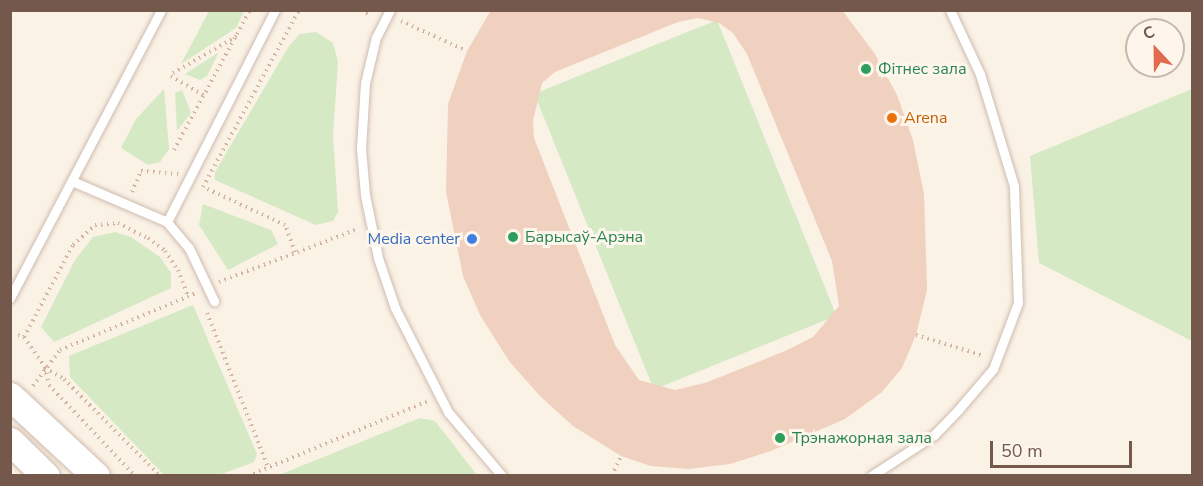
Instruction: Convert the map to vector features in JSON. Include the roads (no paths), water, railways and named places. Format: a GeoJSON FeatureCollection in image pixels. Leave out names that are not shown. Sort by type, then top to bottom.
{"type":"FeatureCollection","features":[{"type":"Feature","properties":{"kind":"street"},"geometry":{"type":"LineString","coordinates":[[18,397],[96,476]]}},
{"type":"Feature","properties":{"kind":"street"},"geometry":{"type":"LineString","coordinates":[[10,441],[46,476]]}},
{"type":"Feature","properties":{"kind":"lane"},"geometry":{"type":"LineString","coordinates":[[10,298],[161,10]]}},
{"type":"Feature","properties":{"kind":"lane"},"geometry":{"type":"LineString","coordinates":[[167,222],[275,10]]}},
{"type":"Feature","properties":{"kind":"lane"},"geometry":{"type":"LineString","coordinates":[[390,10],[376,37],[365,83],[361,148],[365,195],[378,258],[395,308],[448,412],[502,476]]}},
{"type":"Feature","properties":{"kind":"lane"},"geometry":{"type":"LineString","coordinates":[[871,476],[934,435],[993,369],[1018,303],[1014,186],[980,74],[950,10]]}},
{"type":"Feature","properties":{"kind":"lane"},"geometry":{"type":"LineString","coordinates":[[72,181],[167,222],[189,248],[214,301]]}},
{"type":"Feature","properties":{"kind":"place","name":"Фітнес зала"},"geometry":{"type":"Point","coordinates":[866,69]}},
{"type":"Feature","properties":{"kind":"place","name":"Arena"},"geometry":{"type":"Point","coordinates":[892,118]}},
{"type":"Feature","properties":{"kind":"place","name":"Барысаў-Арэна"},"geometry":{"type":"Point","coordinates":[513,237]}},
{"type":"Feature","properties":{"kind":"place","name":"Media center"},"geometry":{"type":"Point","coordinates":[472,239]}},
{"type":"Feature","properties":{"kind":"place","name":"Трэнажорная зала"},"geometry":{"type":"Point","coordinates":[780,438]}}]}
